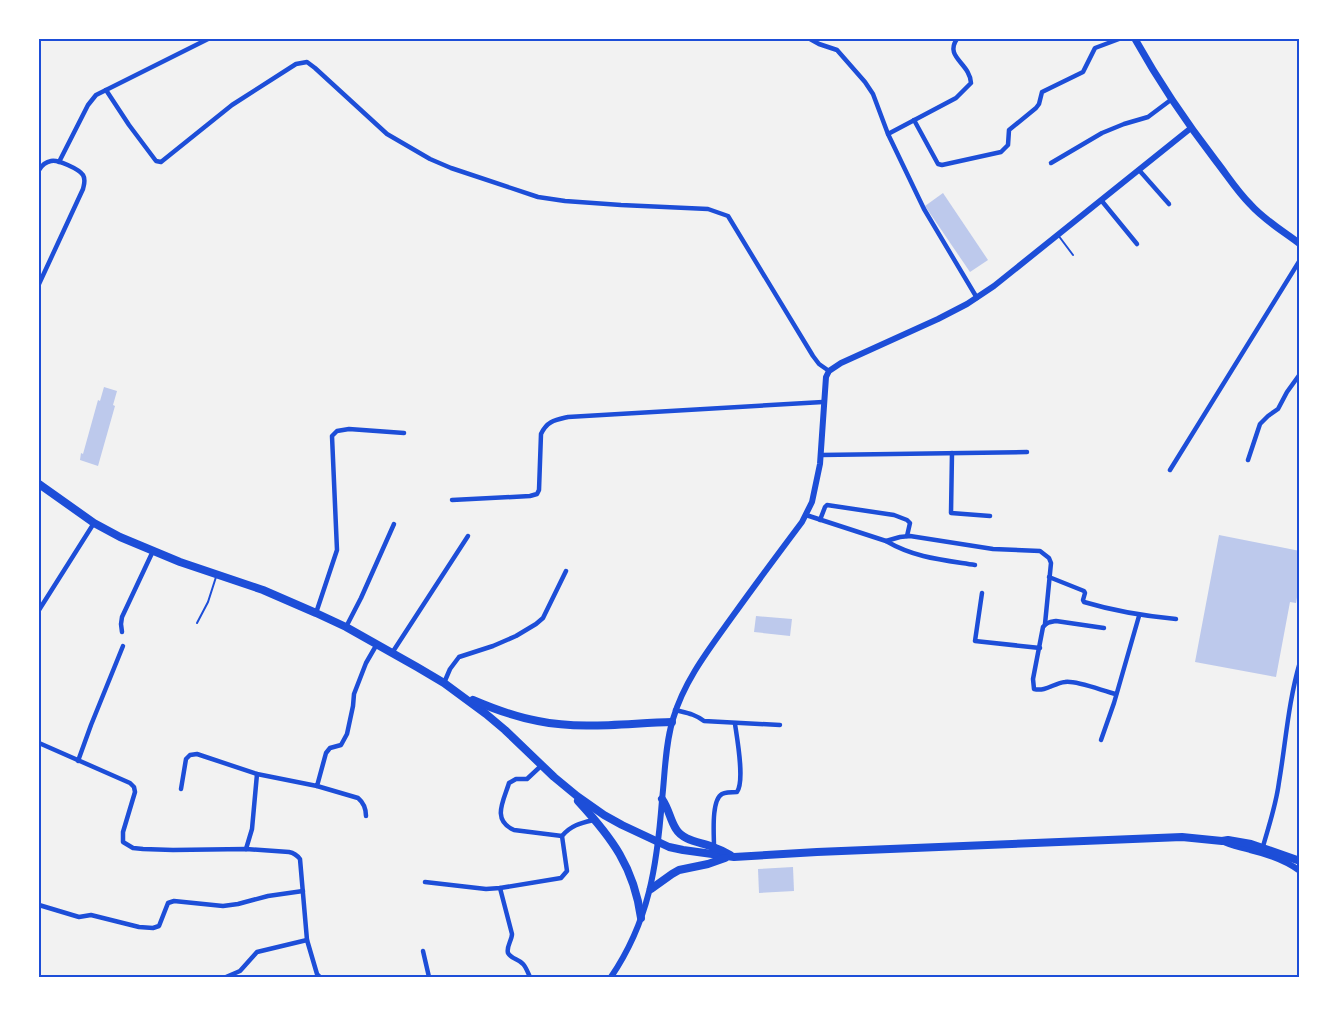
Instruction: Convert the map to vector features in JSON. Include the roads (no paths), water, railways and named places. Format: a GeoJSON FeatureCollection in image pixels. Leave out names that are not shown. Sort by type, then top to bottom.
{"type":"FeatureCollection","features":[{"type":"Feature","properties":{"kind":"main road"},"geometry":{"type":"LineString","coordinates":[[1135,39],[1191,128],[1250,204],[1300,244]]}},
{"type":"Feature","properties":{"kind":"main road"},"geometry":{"type":"LineString","coordinates":[[39,484],[94,523],[120,537],[217,575],[263,590],[346,627],[377,644],[458,693],[499,724],[563,784],[604,815],[658,842],[683,850],[730,857],[1182,837],[1251,844],[1262,850],[1300,861]]}},
{"type":"Feature","properties":{"kind":"main road"},"geometry":{"type":"LineString","coordinates":[[458,693],[495,709],[540,722],[589,725],[672,722]]}},
{"type":"Feature","properties":{"kind":"main road"},"geometry":{"type":"LineString","coordinates":[[563,784],[595,820],[626,863],[634,884],[641,918]]}},
{"type":"Feature","properties":{"kind":"main road"},"geometry":{"type":"LineString","coordinates":[[663,799],[681,835],[714,847],[730,857]]}},
{"type":"Feature","properties":{"kind":"main road"},"geometry":{"type":"LineString","coordinates":[[651,889],[679,870],[730,857]]}},
{"type":"Feature","properties":{"kind":"street"},"geometry":{"type":"LineString","coordinates":[[59,162],[91,99],[208,39]]}},
{"type":"Feature","properties":{"kind":"street"},"geometry":{"type":"LineString","coordinates":[[810,39],[837,50],[866,82],[924,209],[977,298]]}},
{"type":"Feature","properties":{"kind":"street"},"geometry":{"type":"LineString","coordinates":[[888,134],[956,98],[971,83],[970,75],[953,52],[953,45],[957,39]]}},
{"type":"Feature","properties":{"kind":"street"},"geometry":{"type":"LineString","coordinates":[[914,120],[938,164],[1000,152],[1008,145],[1009,130],[1036,108],[1042,92],[1083,72],[1095,48],[1119,39]]}},
{"type":"Feature","properties":{"kind":"street"},"geometry":{"type":"LineString","coordinates":[[106,90],[149,152],[156,161],[161,162],[232,105],[296,64],[307,62],[387,134],[430,159],[451,168],[538,197],[621,205],[708,209],[728,216],[813,356],[829,371]]}},
{"type":"Feature","properties":{"kind":"street"},"geometry":{"type":"LineString","coordinates":[[1051,163],[1102,133],[1148,117],[1172,99]]}},
{"type":"Feature","properties":{"kind":"street"},"geometry":{"type":"LineString","coordinates":[[611,977],[634,937],[651,889],[663,799],[666,756],[675,710],[694,672],[806,515],[812,502],[821,455],[824,385],[829,371],[841,363],[938,320],[977,298],[1191,128]]}},
{"type":"Feature","properties":{"kind":"street"},"geometry":{"type":"LineString","coordinates":[[39,170],[41,166],[54,160],[76,169],[85,181],[39,284]]}},
{"type":"Feature","properties":{"kind":"street"},"geometry":{"type":"LineString","coordinates":[[1139,170],[1169,204]]}},
{"type":"Feature","properties":{"kind":"street"},"geometry":{"type":"LineString","coordinates":[[1101,200],[1137,244]]}},
{"type":"Feature","properties":{"kind":"street"},"geometry":{"type":"LineString","coordinates":[[1170,470],[1300,260]]}},
{"type":"Feature","properties":{"kind":"street"},"geometry":{"type":"LineString","coordinates":[[1248,460],[1260,424],[1278,409],[1300,374]]}},
{"type":"Feature","properties":{"kind":"street"},"geometry":{"type":"LineString","coordinates":[[452,500],[537,494],[541,434],[545,426],[568,417],[823,402]]}},
{"type":"Feature","properties":{"kind":"street"},"geometry":{"type":"LineString","coordinates":[[316,613],[337,550],[332,436],[337,431],[349,429],[404,434]]}},
{"type":"Feature","properties":{"kind":"street"},"geometry":{"type":"LineString","coordinates":[[821,455],[1027,452]]}},
{"type":"Feature","properties":{"kind":"street"},"geometry":{"type":"LineString","coordinates":[[952,453],[951,513],[990,516]]}},
{"type":"Feature","properties":{"kind":"street"},"geometry":{"type":"LineString","coordinates":[[820,520],[827,505],[894,515],[910,523],[907,536]]}},
{"type":"Feature","properties":{"kind":"street"},"geometry":{"type":"LineString","coordinates":[[806,515],[886,541],[918,556],[975,565]]}},
{"type":"Feature","properties":{"kind":"street"},"geometry":{"type":"LineString","coordinates":[[39,610],[41,603],[94,523]]}},
{"type":"Feature","properties":{"kind":"street"},"geometry":{"type":"LineString","coordinates":[[346,627],[362,598],[394,524]]}},
{"type":"Feature","properties":{"kind":"street"},"geometry":{"type":"LineString","coordinates":[[392,653],[468,536]]}},
{"type":"Feature","properties":{"kind":"street"},"geometry":{"type":"LineString","coordinates":[[886,541],[907,536],[993,549],[1040,551],[1049,558],[1051,563],[1045,624],[1033,679],[1034,689],[1040,691],[1061,682],[1070,681],[1116,694]]}},
{"type":"Feature","properties":{"kind":"street"},"geometry":{"type":"LineString","coordinates":[[122,632],[122,616],[153,551]]}},
{"type":"Feature","properties":{"kind":"street"},"geometry":{"type":"LineString","coordinates":[[444,683],[459,657],[494,646],[543,618],[566,571]]}},
{"type":"Feature","properties":{"kind":"street"},"geometry":{"type":"LineString","coordinates":[[1049,577],[1085,591],[1084,602],[1107,609],[1176,620]]}},
{"type":"Feature","properties":{"kind":"street"},"geometry":{"type":"LineString","coordinates":[[982,593],[975,641],[1040,648]]}},
{"type":"Feature","properties":{"kind":"street"},"geometry":{"type":"LineString","coordinates":[[1101,740],[1139,615]]}},
{"type":"Feature","properties":{"kind":"street"},"geometry":{"type":"LineString","coordinates":[[1045,624],[1056,621],[1104,628]]}},
{"type":"Feature","properties":{"kind":"street"},"geometry":{"type":"LineString","coordinates":[[317,786],[326,753],[330,748],[341,745],[347,734],[354,694],[366,663],[377,644]]}},
{"type":"Feature","properties":{"kind":"street"},"geometry":{"type":"LineString","coordinates":[[78,761],[123,646]]}},
{"type":"Feature","properties":{"kind":"street"},"geometry":{"type":"LineString","coordinates":[[1262,850],[1276,798],[1288,713],[1300,662]]}},
{"type":"Feature","properties":{"kind":"street"},"geometry":{"type":"LineString","coordinates":[[675,710],[698,716],[705,721],[780,725]]}},
{"type":"Feature","properties":{"kind":"street"},"geometry":{"type":"LineString","coordinates":[[714,847],[715,805],[718,798],[723,793],[737,792],[740,788],[735,724]]}},
{"type":"Feature","properties":{"kind":"street"},"geometry":{"type":"LineString","coordinates":[[39,743],[130,783],[134,787],[135,792],[123,832],[123,842],[133,848],[246,849],[294,853],[300,859],[307,940],[317,974],[320,977]]}},
{"type":"Feature","properties":{"kind":"street"},"geometry":{"type":"LineString","coordinates":[[181,789],[186,759],[190,755],[197,754],[257,774],[317,786],[358,798],[363,802],[366,816]]}},
{"type":"Feature","properties":{"kind":"street"},"geometry":{"type":"LineString","coordinates":[[542,765],[527,779],[516,779],[509,783],[500,813],[503,823],[508,828],[562,836]]}},
{"type":"Feature","properties":{"kind":"street"},"geometry":{"type":"LineString","coordinates":[[246,849],[252,829],[257,774]]}},
{"type":"Feature","properties":{"kind":"street"},"geometry":{"type":"LineString","coordinates":[[425,882],[500,888],[561,878],[567,872],[562,836],[568,829],[581,822],[595,820]]}},
{"type":"Feature","properties":{"kind":"street"},"geometry":{"type":"LineString","coordinates":[[1222,841],[1228,845],[1262,850],[1300,871]]}},
{"type":"Feature","properties":{"kind":"street"},"geometry":{"type":"LineString","coordinates":[[500,888],[512,934],[507,949],[508,953],[523,963],[530,977]]}},
{"type":"Feature","properties":{"kind":"street"},"geometry":{"type":"LineString","coordinates":[[39,904],[79,917],[91,915],[139,927],[153,928],[159,926],[168,903],[174,901],[223,906],[303,891]]}},
{"type":"Feature","properties":{"kind":"street"},"geometry":{"type":"LineString","coordinates":[[226,977],[240,971],[257,952],[307,940]]}},
{"type":"Feature","properties":{"kind":"street"},"geometry":{"type":"LineString","coordinates":[[423,951],[429,977]]}},
{"type":"Feature","properties":{"kind":"lane"},"geometry":{"type":"LineString","coordinates":[[1058,235],[1073,255]]}},
{"type":"Feature","properties":{"kind":"lane"},"geometry":{"type":"LineString","coordinates":[[197,623],[208,602],[217,575]]}}]}
